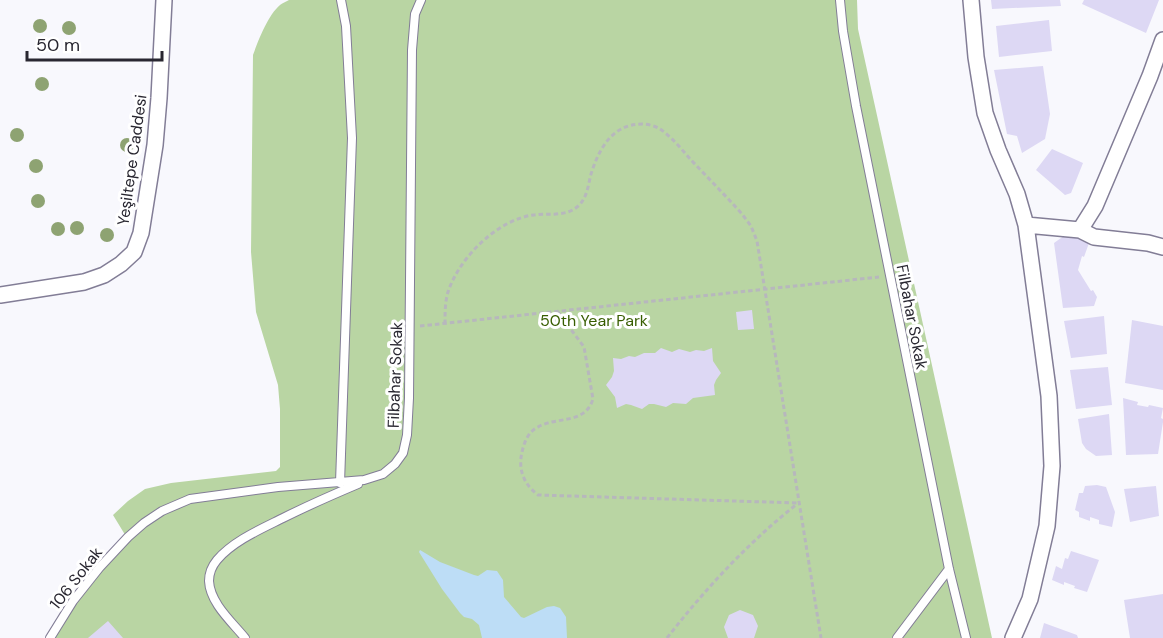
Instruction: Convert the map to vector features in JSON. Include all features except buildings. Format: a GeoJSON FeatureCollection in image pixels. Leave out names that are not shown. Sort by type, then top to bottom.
{"type":"FeatureCollection","features":[{"type":"Feature","properties":{"kind":"street","name":"Yeşiltepe Caddesi"},"geometry":{"type":"LineString","coordinates":[[0,295],[84,282],[104,275],[134,252],[141,233],[155,145],[164,0]]}},
{"type":"Feature","properties":{"kind":"street"},"geometry":{"type":"LineString","coordinates":[[971,0],[976,57],[985,113],[1017,194],[1026,225],[1049,396],[1052,465],[1047,526],[1030,599],[1013,638]]}},
{"type":"Feature","properties":{"kind":"street"},"geometry":{"type":"LineString","coordinates":[[1080,230],[1095,206],[1163,40]]}},
{"type":"Feature","properties":{"kind":"street"},"geometry":{"type":"LineString","coordinates":[[1026,225],[1080,230],[1094,237],[1148,243],[1163,247]]}},
{"type":"Feature","properties":{"kind":"lane"},"geometry":{"type":"LineString","coordinates":[[340,483],[352,138],[347,37],[341,0]]}},
{"type":"Feature","properties":{"kind":"lane","name":"Filbahar Sokak"},"geometry":{"type":"LineString","coordinates":[[128,537],[162,511],[190,499],[278,487],[364,480],[382,474],[395,464],[403,453],[409,398],[412,50],[415,14],[421,0]]}},
{"type":"Feature","properties":{"kind":"lane","name":"Filbahar Sokak"},"geometry":{"type":"LineString","coordinates":[[840,0],[856,106],[949,569],[966,638]]}},
{"type":"Feature","properties":{"kind":"lane"},"geometry":{"type":"LineString","coordinates":[[245,638],[215,600],[211,591],[210,576],[217,560],[236,544],[266,526],[364,480]]}},
{"type":"Feature","properties":{"kind":"lane","name":"106 Sokak"},"geometry":{"type":"LineString","coordinates":[[50,638],[73,601],[128,537]]}},
{"type":"Feature","properties":{"kind":"lane"},"geometry":{"type":"LineString","coordinates":[[897,638],[949,569]]}},
{"type":"Feature","properties":{"kind":"path"},"geometry":{"type":"LineString","coordinates":[[445,324],[445,304],[454,278],[478,246],[489,235],[519,219],[531,215],[564,213],[578,206],[584,200],[603,144],[616,131],[632,125],[644,124],[658,128],[676,143],[742,214],[751,226],[757,241],[820,638]]}},
{"type":"Feature","properties":{"kind":"path"},"geometry":{"type":"LineString","coordinates":[[410,327],[890,275]]}},
{"type":"Feature","properties":{"kind":"path"},"geometry":{"type":"LineString","coordinates":[[558,312],[584,347],[593,399],[591,407],[586,412],[579,416],[538,426],[525,441],[520,456],[520,467],[525,481],[538,495],[799,503]]}},
{"type":"Feature","properties":{"kind":"path"},"geometry":{"type":"LineString","coordinates":[[667,638],[737,557],[799,503]]}},
{"type":"Feature","properties":{"kind":"green space","name":"50th Year Park"},"geometry":{"type":"Polygon","coordinates":[[[289,0],[857,0],[858,29],[992,638],[50,638],[73,601],[127,538],[113,515],[128,501],[145,489],[171,483],[276,471],[280,467],[278,385],[256,312],[251,252],[253,55],[271,15],[280,5],[289,0]]]}},
{"type":"Feature","properties":{"kind":"water"},"geometry":{"type":"Polygon","coordinates":[[[420,550],[440,562],[474,575],[478,576],[487,570],[497,571],[503,580],[504,597],[521,617],[524,618],[547,607],[560,608],[566,617],[567,638],[482,638],[479,625],[460,613],[442,589],[419,552],[420,550]]]}}]}
